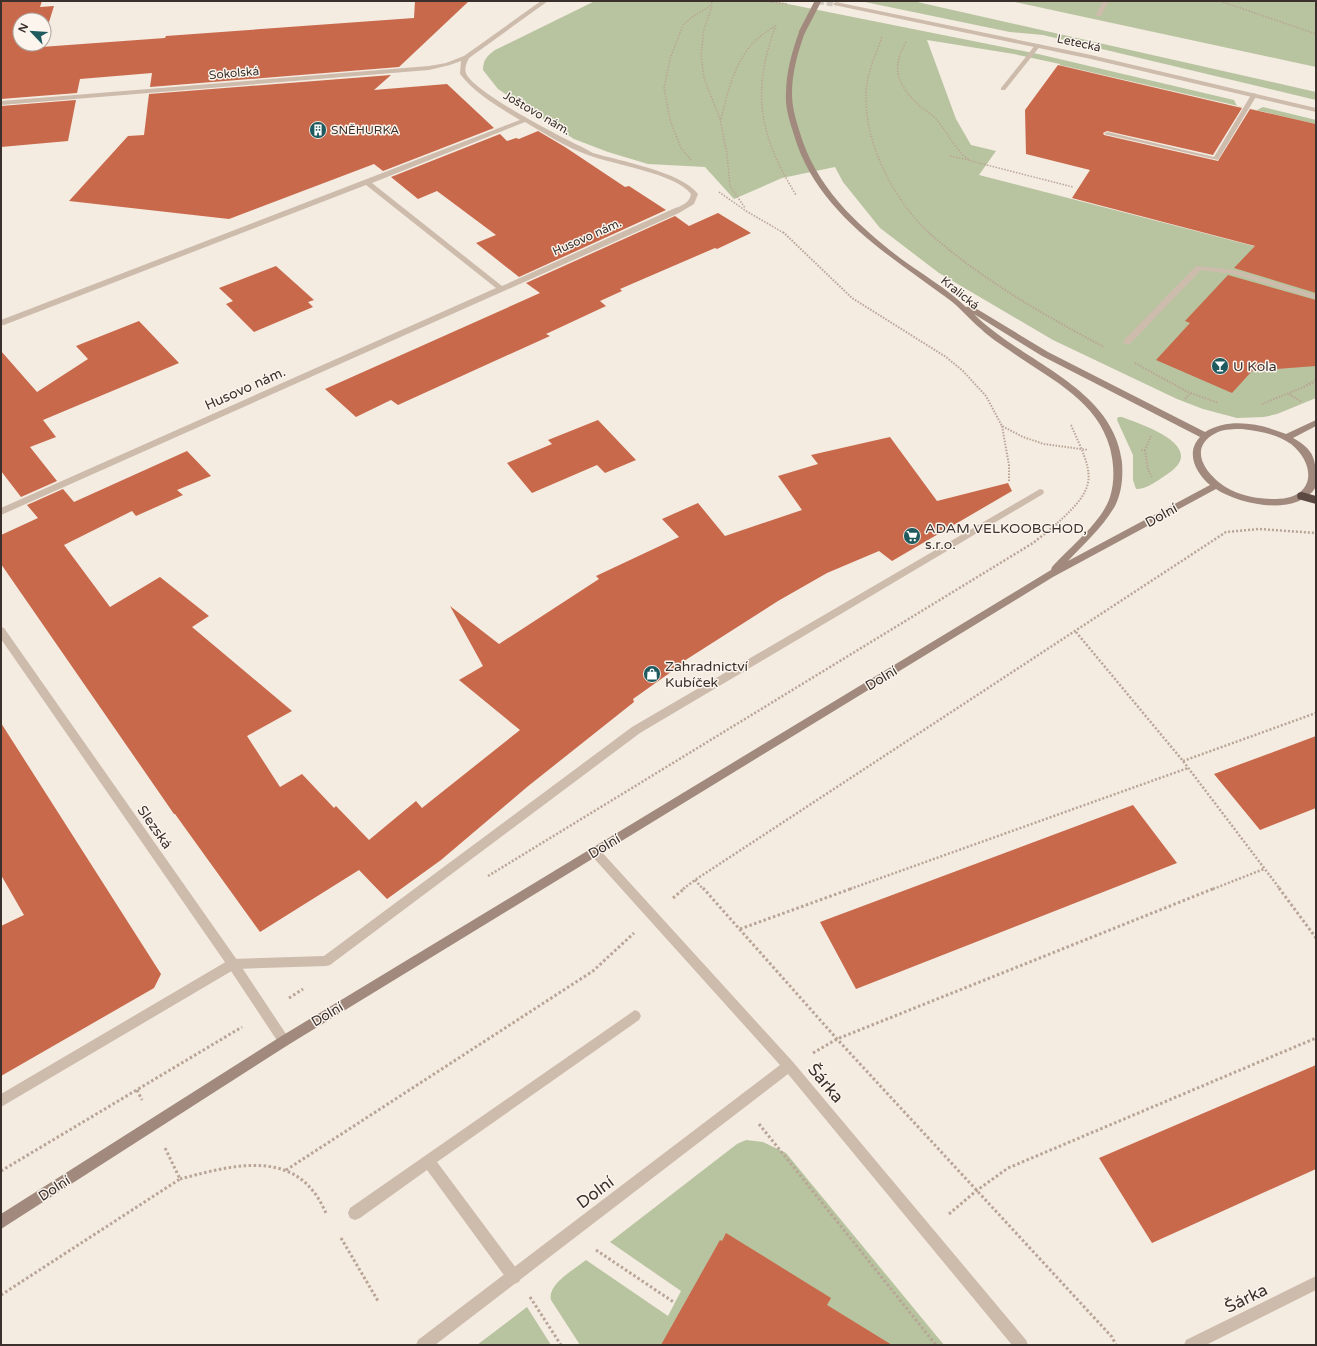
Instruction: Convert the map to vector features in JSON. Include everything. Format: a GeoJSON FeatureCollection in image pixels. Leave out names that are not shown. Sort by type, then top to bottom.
{"type":"FeatureCollection","features":[{"type":"Feature","properties":{"kind":"highway"},"geometry":{"type":"LineString","coordinates":[[1302,496],[1316,500]]}},
{"type":"Feature","properties":{"kind":"main road","name":"Kralická"},"geometry":{"type":"LineString","coordinates":[[818,1],[802,32],[795,56],[789,90],[790,108],[798,143],[808,163],[828,195],[844,214],[864,233],[918,276],[948,295],[986,330],[1082,396],[1097,413],[1111,438],[1117,457],[1118,470],[1118,482],[1114,498],[1100,519],[1050,575]]}},
{"type":"Feature","properties":{"kind":"main road"},"geometry":{"type":"LineString","coordinates":[[948,295],[1045,354],[1205,436]]}},
{"type":"Feature","properties":{"kind":"main road"},"geometry":{"type":"LineString","coordinates":[[1286,438],[1316,422]]}},
{"type":"Feature","properties":{"kind":"main road"},"geometry":{"type":"LineString","coordinates":[[1242,426],[1272,432],[1286,438],[1306,453],[1313,463],[1316,472],[1315,481],[1310,489],[1302,496],[1290,500],[1276,503],[1260,502],[1234,495],[1216,485],[1200,468],[1196,459],[1196,450],[1205,436],[1215,430],[1227,427],[1242,426]]}},
{"type":"Feature","properties":{"kind":"main road","name":"Dolní"},"geometry":{"type":"LineString","coordinates":[[1,1222],[284,1041],[1050,575],[1216,485]]}},
{"type":"Feature","properties":{"kind":"street"},"geometry":{"type":"LineString","coordinates":[[466,57],[545,1]]}},
{"type":"Feature","properties":{"kind":"street"},"geometry":{"type":"LineString","coordinates":[[1099,15],[1106,1]]}},
{"type":"Feature","properties":{"kind":"street","name":"Letecká"},"geometry":{"type":"LineString","coordinates":[[836,4],[1038,45],[1316,110]]}},
{"type":"Feature","properties":{"kind":"street"},"geometry":{"type":"LineString","coordinates":[[1003,89],[1038,45]]}},
{"type":"Feature","properties":{"kind":"street","name":"Sokolská"},"geometry":{"type":"LineString","coordinates":[[1,103],[429,68],[448,64],[466,57]]}},
{"type":"Feature","properties":{"kind":"street","name":"Joštovo nám."},"geometry":{"type":"LineString","coordinates":[[466,57],[462,73],[465,77],[484,94],[554,137],[591,154],[670,177],[692,188],[695,194],[694,198],[684,208]]}},
{"type":"Feature","properties":{"kind":"street"},"geometry":{"type":"LineString","coordinates":[[1108,134],[1216,159],[1254,95]]}},
{"type":"Feature","properties":{"kind":"street"},"geometry":{"type":"LineString","coordinates":[[1,322],[505,129],[525,120]]}},
{"type":"Feature","properties":{"kind":"street"},"geometry":{"type":"LineString","coordinates":[[367,182],[500,288]]}},
{"type":"Feature","properties":{"kind":"street","name":"Husovo nám."},"geometry":{"type":"LineString","coordinates":[[1,512],[500,288],[684,208]]}},
{"type":"Feature","properties":{"kind":"street"},"geometry":{"type":"LineString","coordinates":[[1127,342],[1199,268],[1235,272],[1316,297]]}},
{"type":"Feature","properties":{"kind":"street"},"geometry":{"type":"LineString","coordinates":[[1,1101],[233,964],[326,961],[636,730],[1040,492]]}},
{"type":"Feature","properties":{"kind":"street","name":"Slezská"},"geometry":{"type":"LineString","coordinates":[[1,631],[233,964],[284,1041]]}},
{"type":"Feature","properties":{"kind":"street","name":"Šárka"},"geometry":{"type":"LineString","coordinates":[[595,852],[788,1066],[1020,1345]]}},
{"type":"Feature","properties":{"kind":"street"},"geometry":{"type":"LineString","coordinates":[[356,1214],[428,1161],[635,1016]]}},
{"type":"Feature","properties":{"kind":"street","name":"Dolní"},"geometry":{"type":"LineString","coordinates":[[423,1345],[514,1277],[788,1066]]}},
{"type":"Feature","properties":{"kind":"street"},"geometry":{"type":"LineString","coordinates":[[428,1161],[514,1277]]}},
{"type":"Feature","properties":{"kind":"street","name":"Šárka"},"geometry":{"type":"LineString","coordinates":[[1192,1345],[1316,1284]]}},
{"type":"Feature","properties":{"kind":"path"},"geometry":{"type":"LineString","coordinates":[[1220,1],[1316,34]]}},
{"type":"Feature","properties":{"kind":"path"},"geometry":{"type":"LineString","coordinates":[[713,2],[704,30],[701,55],[704,78],[720,119],[727,154],[730,186],[746,210]]}},
{"type":"Feature","properties":{"kind":"path"},"geometry":{"type":"LineString","coordinates":[[695,166],[681,148],[670,120],[664,88],[670,59],[683,25],[713,2]]}},
{"type":"Feature","properties":{"kind":"path"},"geometry":{"type":"LineString","coordinates":[[892,15],[871,68],[866,95],[869,124],[878,158],[901,201],[935,239],[988,280],[1032,308],[1109,350]]}},
{"type":"Feature","properties":{"kind":"path"},"geometry":{"type":"LineString","coordinates":[[922,21],[904,45],[897,59],[897,76],[907,92],[917,103],[938,120],[962,155],[971,161]]}},
{"type":"Feature","properties":{"kind":"path"},"geometry":{"type":"LineString","coordinates":[[720,119],[730,84],[742,58],[755,40],[776,26]]}},
{"type":"Feature","properties":{"kind":"path"},"geometry":{"type":"LineString","coordinates":[[950,156],[1073,187]]}},
{"type":"Feature","properties":{"kind":"path"},"geometry":{"type":"LineString","coordinates":[[716,189],[746,210],[782,232],[852,298],[946,357],[960,368],[970,379],[998,416],[1002,426],[1009,464],[1008,511]]}},
{"type":"Feature","properties":{"kind":"path"},"geometry":{"type":"LineString","coordinates":[[1135,363],[1190,394],[1220,404]]}},
{"type":"Feature","properties":{"kind":"path"},"geometry":{"type":"LineString","coordinates":[[1261,404],[1289,394],[1316,381]]}},
{"type":"Feature","properties":{"kind":"path"},"geometry":{"type":"LineString","coordinates":[[1289,394],[1304,403]]}},
{"type":"Feature","properties":{"kind":"path"},"geometry":{"type":"LineString","coordinates":[[483,879],[1033,542],[1062,520],[1074,507],[1089,484],[1089,471],[1081,449],[1052,447],[1013,432],[1002,426]]}},
{"type":"Feature","properties":{"kind":"path"},"geometry":{"type":"LineString","coordinates":[[1152,477],[1148,470],[1145,450],[1153,430]]}},
{"type":"Feature","properties":{"kind":"path"},"geometry":{"type":"LineString","coordinates":[[1138,450],[1145,450]]}},
{"type":"Feature","properties":{"kind":"path"},"geometry":{"type":"LineString","coordinates":[[286,1170],[593,971],[652,916],[695,880],[1076,632],[1226,532],[1236,529],[1249,529],[1316,532]]}},
{"type":"Feature","properties":{"kind":"path"},"geometry":{"type":"LineString","coordinates":[[1076,632],[1183,761],[1316,938]]}},
{"type":"Feature","properties":{"kind":"path"},"geometry":{"type":"LineString","coordinates":[[1183,761],[1316,713]]}},
{"type":"Feature","properties":{"kind":"path"},"geometry":{"type":"LineString","coordinates":[[740,929],[1188,768]]}},
{"type":"Feature","properties":{"kind":"path"},"geometry":{"type":"LineString","coordinates":[[788,1066],[837,1039],[1264,869]]}},
{"type":"Feature","properties":{"kind":"path"},"geometry":{"type":"LineString","coordinates":[[695,880],[837,1039],[1112,1337],[1116,1345]]}},
{"type":"Feature","properties":{"kind":"path"},"geometry":{"type":"LineString","coordinates":[[1,1171],[306,988]]}},
{"type":"Feature","properties":{"kind":"path"},"geometry":{"type":"LineString","coordinates":[[928,1233],[976,1191],[1008,1168],[1316,1038]]}},
{"type":"Feature","properties":{"kind":"path"},"geometry":{"type":"LineString","coordinates":[[137,1090],[180,1179]]}},
{"type":"Feature","properties":{"kind":"path"},"geometry":{"type":"LineString","coordinates":[[756,1120],[936,1345]]}},
{"type":"Feature","properties":{"kind":"path"},"geometry":{"type":"LineString","coordinates":[[1,1295],[180,1179],[219,1169],[241,1166],[274,1167],[286,1170],[301,1178],[312,1189],[328,1216]]}},
{"type":"Feature","properties":{"kind":"path"},"geometry":{"type":"LineString","coordinates":[[340,1236],[378,1301]]}},
{"type":"Feature","properties":{"kind":"path"},"geometry":{"type":"LineString","coordinates":[[600,1243],[594,1248],[675,1303]]}},
{"type":"Feature","properties":{"kind":"path"},"geometry":{"type":"LineString","coordinates":[[514,1277],[531,1298],[562,1345]]}},
{"type":"Feature","properties":{"kind":"path"},"geometry":{"type":"LineString","coordinates":[[525,1303],[537,1294]]}},
{"type":"Feature","properties":{"kind":"green space"},"geometry":{"type":"Polygon","coordinates":[[[595,1],[764,1],[783,3],[1038,54],[1234,100],[1237,106],[1014,54],[927,40],[956,119],[971,145],[996,151],[979,175],[1316,262],[1316,398],[1277,414],[1264,417],[1237,418],[1203,409],[1177,399],[1053,340],[939,273],[880,228],[843,182],[835,167],[782,178],[734,199],[705,167],[648,164],[608,152],[574,139],[498,89],[483,70],[486,58],[495,50],[595,1]]]}},
{"type":"Feature","properties":{"kind":"green space"},"geometry":{"type":"Polygon","coordinates":[[[860,1],[913,1],[1316,92],[1316,100],[1043,35],[1010,32],[860,1]]]}},
{"type":"Feature","properties":{"kind":"green space"},"geometry":{"type":"Polygon","coordinates":[[[1010,1],[1313,1],[1316,4],[1316,67],[1010,1]]]}},
{"type":"Feature","properties":{"kind":"green space"},"geometry":{"type":"Polygon","coordinates":[[[1244,107],[1257,110],[1263,107],[1316,120],[1316,124],[1244,107]]]}},
{"type":"Feature","properties":{"kind":"green space"},"geometry":{"type":"Polygon","coordinates":[[[1118,417],[1122,417],[1157,431],[1169,438],[1177,446],[1181,455],[1178,465],[1152,484],[1144,488],[1136,489],[1133,480],[1133,455],[1117,420],[1118,417]]]}},
{"type":"Feature","properties":{"kind":"green space"},"geometry":{"type":"Polygon","coordinates":[[[746,1140],[763,1142],[786,1153],[944,1345],[580,1345],[551,1300],[553,1288],[557,1283],[586,1260],[668,1316],[681,1291],[610,1242],[737,1144],[746,1140]]]}},
{"type":"Feature","properties":{"kind":"green space"},"geometry":{"type":"Polygon","coordinates":[[[527,1307],[551,1345],[477,1345],[527,1307]]]}},
{"type":"Feature","properties":{"kind":"building"},"geometry":{"type":"Polygon","coordinates":[[[1,1],[42,1],[40,7],[54,6],[52,12],[12,12],[12,52],[52,52],[52,46],[165,38],[166,36],[414,18],[415,1],[469,1],[399,67],[150,87],[152,73],[80,79],[77,93],[1,99],[1,1]]]}},
{"type":"Feature","properties":{"kind":"building"},"geometry":{"type":"Polygon","coordinates":[[[1058,65],[1242,108],[1213,155],[1107,131],[1103,133],[1104,135],[1218,161],[1250,109],[1316,124],[1316,293],[1234,268],[1255,246],[1072,198],[1090,170],[1026,154],[1025,110],[1058,65]]]}},
{"type":"Feature","properties":{"kind":"building"},"geometry":{"type":"Polygon","coordinates":[[[391,75],[374,90],[447,84],[494,128],[383,171],[374,164],[229,219],[69,201],[128,136],[144,135],[149,94],[391,75]]]}},
{"type":"Feature","properties":{"kind":"building"},"geometry":{"type":"Polygon","coordinates":[[[76,100],[68,141],[1,147],[1,106],[76,100]]]}},
{"type":"Feature","properties":{"kind":"building"},"geometry":{"type":"Polygon","coordinates":[[[538,131],[625,187],[629,186],[666,210],[519,277],[476,243],[496,235],[437,191],[418,199],[391,177],[500,134],[507,141],[516,138],[519,139],[538,131]]]}},
{"type":"Feature","properties":{"kind":"building"},"geometry":{"type":"Polygon","coordinates":[[[718,213],[751,233],[717,249],[715,248],[620,289],[622,291],[600,301],[606,306],[546,334],[550,336],[398,405],[391,400],[356,417],[325,389],[540,293],[526,283],[675,216],[689,226],[718,213]]]}},
{"type":"Feature","properties":{"kind":"building"},"geometry":{"type":"Polygon","coordinates":[[[276,266],[314,300],[308,302],[313,307],[254,332],[226,304],[233,301],[219,288],[276,266]]]}},
{"type":"Feature","properties":{"kind":"building"},"geometry":{"type":"Polygon","coordinates":[[[1228,275],[1316,300],[1316,366],[1252,371],[1232,393],[1156,360],[1190,323],[1185,321],[1228,275]]]}},
{"type":"Feature","properties":{"kind":"building"},"geometry":{"type":"Polygon","coordinates":[[[139,321],[179,363],[43,420],[56,437],[30,447],[57,481],[21,497],[1,471],[1,351],[37,392],[88,359],[76,346],[139,321]]]}},
{"type":"Feature","properties":{"kind":"building"},"geometry":{"type":"Polygon","coordinates":[[[598,420],[636,460],[605,473],[597,465],[532,493],[507,463],[552,444],[548,440],[598,420]]]}},
{"type":"Feature","properties":{"kind":"building"},"geometry":{"type":"Polygon","coordinates":[[[890,437],[937,501],[1008,483],[1012,491],[892,561],[879,551],[827,573],[778,601],[684,661],[685,662],[633,699],[634,702],[527,787],[441,860],[387,899],[359,870],[260,932],[174,814],[1,564],[1,535],[38,518],[27,505],[63,489],[74,502],[187,451],[211,476],[177,490],[183,495],[136,516],[132,511],[64,545],[110,607],[160,577],[209,616],[192,627],[292,711],[247,736],[280,787],[302,774],[334,808],[336,806],[369,840],[416,801],[422,808],[520,730],[459,680],[483,666],[450,606],[499,644],[599,579],[596,576],[679,537],[662,519],[698,503],[725,536],[802,510],[778,476],[818,464],[811,455],[890,437]]]}},
{"type":"Feature","properties":{"kind":"building"},"geometry":{"type":"Polygon","coordinates":[[[1,723],[161,974],[154,988],[1,1076],[1,926],[24,915],[1,875],[1,723]]]}},
{"type":"Feature","properties":{"kind":"building"},"geometry":{"type":"Polygon","coordinates":[[[1316,736],[1316,808],[1260,830],[1214,774],[1316,736]]]}},
{"type":"Feature","properties":{"kind":"building"},"geometry":{"type":"Polygon","coordinates":[[[1133,805],[1177,863],[856,989],[820,922],[1133,805]]]}},
{"type":"Feature","properties":{"kind":"building"},"geometry":{"type":"Polygon","coordinates":[[[1316,1065],[1316,1169],[1152,1243],[1099,1158],[1316,1065]]]}},
{"type":"Feature","properties":{"kind":"building"},"geometry":{"type":"Polygon","coordinates":[[[726,1233],[831,1298],[827,1305],[892,1345],[661,1345],[720,1240],[722,1241],[726,1233]]]}},
{"type":"Feature","properties":{"kind":"tunnel"},"geometry":{"type":"LineString","coordinates":[[818,1],[836,4]]}},
{"type":"Feature","properties":{"kind":"place","name":"SNĚHURKA"},"geometry":{"type":"Point","coordinates":[318,130]}},
{"type":"Feature","properties":{"kind":"place","name":"U Kola"},"geometry":{"type":"Point","coordinates":[1220,366]}},
{"type":"Feature","properties":{"kind":"place","name":"ADAM VELKOOBCHOD, s.r.o."},"geometry":{"type":"Point","coordinates":[912,536]}},
{"type":"Feature","properties":{"kind":"place","name":"Zahradnictví Kubíček"},"geometry":{"type":"Point","coordinates":[652,674]}}]}
